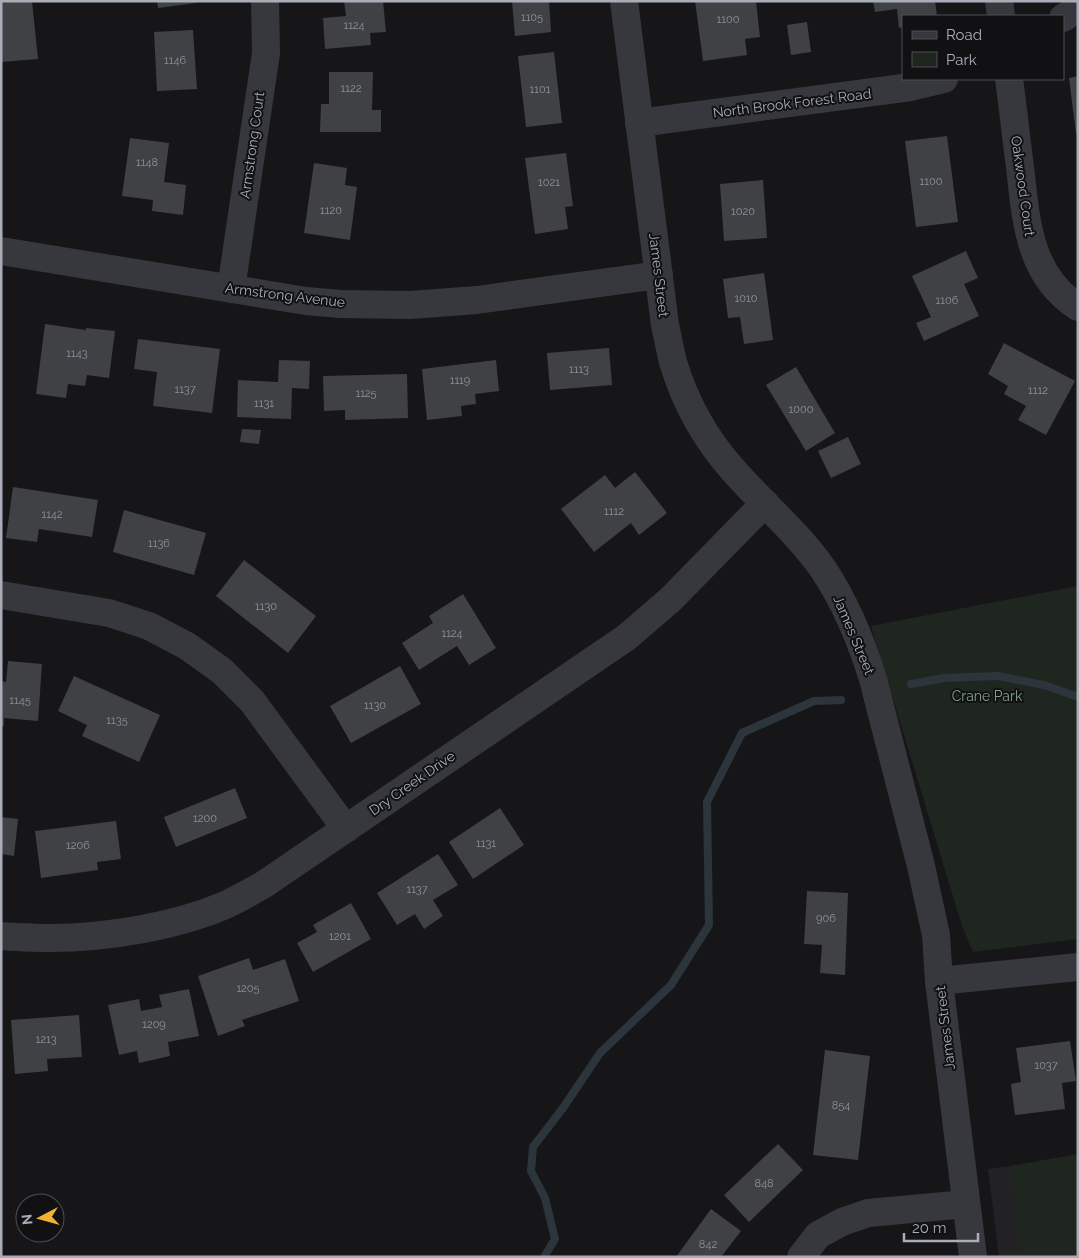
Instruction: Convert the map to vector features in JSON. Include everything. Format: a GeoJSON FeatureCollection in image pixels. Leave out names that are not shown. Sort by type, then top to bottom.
{"type":"FeatureCollection","features":[{"type":"Feature","properties":{"kind":"street","name":"Armstrong Court"},"geometry":{"type":"LineString","coordinates":[[231,289],[266,53],[264,1]]}},
{"type":"Feature","properties":{"kind":"street","name":"James Street"},"geometry":{"type":"LineString","coordinates":[[624,1],[665,325],[673,362],[688,401],[710,441],[733,470],[808,549],[823,570],[847,610],[874,678],[936,935],[939,981],[973,1257]]}},
{"type":"Feature","properties":{"kind":"street"},"geometry":{"type":"LineString","coordinates":[[999,1],[1001,15]]}},
{"type":"Feature","properties":{"kind":"street"},"geometry":{"type":"LineString","coordinates":[[1064,17],[1078,8]]}},
{"type":"Feature","properties":{"kind":"street","name":"North Brook Forest Road"},"geometry":{"type":"LineString","coordinates":[[639,123],[911,87],[940,80]]}},
{"type":"Feature","properties":{"kind":"street","name":"Oakwood Court"},"geometry":{"type":"LineString","coordinates":[[1009,80],[1028,231],[1036,256],[1050,281],[1078,307]]}},
{"type":"Feature","properties":{"kind":"street","name":"Armstrong Avenue"},"geometry":{"type":"LineString","coordinates":[[1,251],[306,301],[341,304],[410,305],[477,300],[659,275]]}},
{"type":"Feature","properties":{"kind":"street","name":"Dry Creek Drive"},"geometry":{"type":"LineString","coordinates":[[1,936],[52,938],[92,936],[148,928],[179,921],[223,906],[264,885],[627,636],[671,599],[765,503]]}},
{"type":"Feature","properties":{"kind":"street"},"geometry":{"type":"LineString","coordinates":[[1,595],[108,613],[149,626],[187,646],[222,671],[252,701],[346,828]]}},
{"type":"Feature","properties":{"kind":"street"},"geometry":{"type":"LineString","coordinates":[[939,981],[1078,967]]}},
{"type":"Feature","properties":{"kind":"street"},"geometry":{"type":"LineString","coordinates":[[801,1257],[818,1235],[842,1222],[868,1213],[966,1204]]}},
{"type":"Feature","properties":{"kind":"shaded area"},"geometry":{"type":"Polygon","coordinates":[[[1078,1157],[1078,1257],[999,1257],[988,1169],[1078,1157]]]}},
{"type":"Feature","properties":{"kind":"green space","name":"Crane Park"},"geometry":{"type":"Polygon","coordinates":[[[1078,586],[1078,939],[973,952],[962,926],[871,626],[1078,586]]]}},
{"type":"Feature","properties":{"kind":"green space"},"geometry":{"type":"Polygon","coordinates":[[[1078,1154],[1078,1257],[1022,1257],[1010,1166],[1078,1154]]]}},
{"type":"Feature","properties":{"kind":"building"},"geometry":{"type":"Polygon","coordinates":[[[1,1],[32,1],[38,59],[1,62],[1,1]]]}},
{"type":"Feature","properties":{"kind":"building"},"geometry":{"type":"Polygon","coordinates":[[[157,1],[196,1],[196,3],[158,8],[157,1]]]}},
{"type":"Feature","properties":{"kind":"building"},"geometry":{"type":"Polygon","coordinates":[[[344,1],[383,1],[386,32],[370,33],[371,45],[325,49],[323,18],[346,16],[344,1]]]}},
{"type":"Feature","properties":{"kind":"building"},"geometry":{"type":"Polygon","coordinates":[[[512,1],[549,1],[551,32],[515,36],[512,1]]]}},
{"type":"Feature","properties":{"kind":"building"},"geometry":{"type":"Polygon","coordinates":[[[695,1],[756,1],[760,37],[745,39],[747,55],[703,61],[695,1]]]}},
{"type":"Feature","properties":{"kind":"building"},"geometry":{"type":"Polygon","coordinates":[[[873,1],[935,1],[937,15],[902,15],[902,27],[899,28],[897,9],[875,12],[873,1]]]}},
{"type":"Feature","properties":{"kind":"building"},"geometry":{"type":"Polygon","coordinates":[[[807,22],[811,52],[791,55],[787,25],[807,22]]]}},
{"type":"Feature","properties":{"kind":"building"},"geometry":{"type":"Polygon","coordinates":[[[193,30],[197,89],[157,91],[154,32],[193,30]]]}},
{"type":"Feature","properties":{"kind":"building"},"geometry":{"type":"Polygon","coordinates":[[[554,52],[562,123],[526,127],[518,56],[554,52]]]}},
{"type":"Feature","properties":{"kind":"building"},"geometry":{"type":"Polygon","coordinates":[[[329,72],[373,72],[372,110],[381,110],[381,132],[320,132],[321,104],[329,104],[329,72]]]}},
{"type":"Feature","properties":{"kind":"building"},"geometry":{"type":"Polygon","coordinates":[[[1078,76],[1078,134],[1076,134],[1069,78],[1078,76]]]}},
{"type":"Feature","properties":{"kind":"building"},"geometry":{"type":"Polygon","coordinates":[[[947,136],[958,222],[916,227],[905,141],[947,136]]]}},
{"type":"Feature","properties":{"kind":"building"},"geometry":{"type":"Polygon","coordinates":[[[130,138],[169,143],[164,182],[186,185],[183,215],[152,211],[153,200],[122,196],[130,138]]]}},
{"type":"Feature","properties":{"kind":"building"},"geometry":{"type":"Polygon","coordinates":[[[566,153],[573,206],[565,207],[568,229],[535,234],[525,158],[566,153]]]}},
{"type":"Feature","properties":{"kind":"building"},"geometry":{"type":"Polygon","coordinates":[[[314,163],[347,168],[345,185],[357,187],[350,240],[304,233],[314,163]]]}},
{"type":"Feature","properties":{"kind":"building"},"geometry":{"type":"Polygon","coordinates":[[[763,180],[767,238],[724,241],[720,184],[763,180]]]}},
{"type":"Feature","properties":{"kind":"building"},"geometry":{"type":"Polygon","coordinates":[[[966,251],[978,278],[964,284],[979,316],[924,341],[916,323],[931,317],[912,276],[966,251]]]}},
{"type":"Feature","properties":{"kind":"building"},"geometry":{"type":"Polygon","coordinates":[[[764,273],[773,340],[744,344],[740,317],[728,318],[723,279],[764,273]]]}},
{"type":"Feature","properties":{"kind":"building"},"geometry":{"type":"Polygon","coordinates":[[[45,324],[86,330],[86,328],[115,331],[109,378],[87,375],[85,386],[68,384],[66,398],[36,394],[45,324]]]}},
{"type":"Feature","properties":{"kind":"building"},"geometry":{"type":"Polygon","coordinates":[[[138,339],[220,349],[212,413],[153,406],[157,372],[134,369],[138,339]]]}},
{"type":"Feature","properties":{"kind":"building"},"geometry":{"type":"Polygon","coordinates":[[[1004,343],[1075,381],[1046,435],[1018,420],[1026,406],[1004,394],[1008,386],[988,374],[1004,343]]]}},
{"type":"Feature","properties":{"kind":"building"},"geometry":{"type":"Polygon","coordinates":[[[609,348],[612,385],[550,390],[547,353],[609,348]]]}},
{"type":"Feature","properties":{"kind":"building"},"geometry":{"type":"Polygon","coordinates":[[[279,360],[310,361],[309,389],[292,388],[291,419],[237,417],[238,380],[278,382],[279,360]]]}},
{"type":"Feature","properties":{"kind":"building"},"geometry":{"type":"Polygon","coordinates":[[[496,360],[499,391],[475,394],[476,404],[461,406],[462,416],[427,420],[422,369],[496,360]]]}},
{"type":"Feature","properties":{"kind":"building"},"geometry":{"type":"Polygon","coordinates":[[[796,367],[835,433],[806,451],[766,385],[796,367]]]}},
{"type":"Feature","properties":{"kind":"building"},"geometry":{"type":"Polygon","coordinates":[[[407,374],[408,418],[345,420],[345,410],[324,411],[323,376],[407,374]]]}},
{"type":"Feature","properties":{"kind":"building"},"geometry":{"type":"Polygon","coordinates":[[[242,429],[261,430],[259,444],[240,442],[242,429]]]}},
{"type":"Feature","properties":{"kind":"building"},"geometry":{"type":"Polygon","coordinates":[[[848,437],[861,464],[831,478],[818,451],[848,437]]]}},
{"type":"Feature","properties":{"kind":"building"},"geometry":{"type":"Polygon","coordinates":[[[635,472],[667,513],[639,535],[631,523],[594,552],[561,509],[605,475],[615,488],[635,472]]]}},
{"type":"Feature","properties":{"kind":"building"},"geometry":{"type":"Polygon","coordinates":[[[13,487],[98,500],[92,537],[39,529],[37,542],[6,538],[13,487]]]}},
{"type":"Feature","properties":{"kind":"building"},"geometry":{"type":"Polygon","coordinates":[[[124,510],[206,533],[194,575],[113,552],[124,510]]]}},
{"type":"Feature","properties":{"kind":"building"},"geometry":{"type":"Polygon","coordinates":[[[244,560],[316,616],[288,653],[216,596],[244,560]]]}},
{"type":"Feature","properties":{"kind":"building"},"geometry":{"type":"Polygon","coordinates":[[[463,594],[496,648],[469,665],[457,646],[419,670],[402,643],[433,623],[429,616],[463,594]]]}},
{"type":"Feature","properties":{"kind":"building"},"geometry":{"type":"Polygon","coordinates":[[[8,661],[42,664],[38,721],[4,718],[4,726],[1,726],[1,681],[6,682],[8,661]]]}},
{"type":"Feature","properties":{"kind":"building"},"geometry":{"type":"Polygon","coordinates":[[[400,666],[421,704],[351,743],[330,706],[400,666]]]}},
{"type":"Feature","properties":{"kind":"building"},"geometry":{"type":"Polygon","coordinates":[[[74,676],[160,715],[139,762],[82,736],[87,725],[58,711],[74,676]]]}},
{"type":"Feature","properties":{"kind":"building"},"geometry":{"type":"Polygon","coordinates":[[[235,788],[247,818],[176,847],[164,817],[235,788]]]}},
{"type":"Feature","properties":{"kind":"building"},"geometry":{"type":"Polygon","coordinates":[[[500,808],[524,845],[473,879],[449,842],[500,808]]]}},
{"type":"Feature","properties":{"kind":"building"},"geometry":{"type":"Polygon","coordinates":[[[1,817],[18,819],[14,856],[1,854],[1,817]]]}},
{"type":"Feature","properties":{"kind":"building"},"geometry":{"type":"Polygon","coordinates":[[[116,821],[121,859],[97,862],[98,870],[41,878],[35,831],[116,821]]]}},
{"type":"Feature","properties":{"kind":"building"},"geometry":{"type":"Polygon","coordinates":[[[438,854],[458,885],[433,900],[443,916],[424,929],[415,914],[397,925],[377,893],[438,854]]]}},
{"type":"Feature","properties":{"kind":"building"},"geometry":{"type":"Polygon","coordinates":[[[807,891],[848,893],[845,975],[820,973],[822,945],[804,944],[807,891]]]}},
{"type":"Feature","properties":{"kind":"building"},"geometry":{"type":"Polygon","coordinates":[[[351,903],[371,939],[313,972],[297,943],[317,932],[313,925],[351,903]]]}},
{"type":"Feature","properties":{"kind":"building"},"geometry":{"type":"Polygon","coordinates":[[[249,958],[253,970],[285,959],[299,1001],[242,1020],[245,1026],[218,1036],[198,976],[249,958]]]}},
{"type":"Feature","properties":{"kind":"building"},"geometry":{"type":"Polygon","coordinates":[[[189,989],[199,1036],[168,1042],[170,1056],[139,1063],[137,1051],[119,1055],[108,1005],[139,999],[141,1011],[162,1007],[159,995],[189,989]]]}},
{"type":"Feature","properties":{"kind":"building"},"geometry":{"type":"Polygon","coordinates":[[[79,1015],[82,1057],[47,1059],[48,1071],[15,1074],[11,1020],[79,1015]]]}},
{"type":"Feature","properties":{"kind":"building"},"geometry":{"type":"Polygon","coordinates":[[[1070,1041],[1076,1081],[1062,1083],[1065,1109],[1015,1115],[1011,1084],[1021,1082],[1016,1048],[1070,1041]]]}},
{"type":"Feature","properties":{"kind":"building"},"geometry":{"type":"Polygon","coordinates":[[[825,1050],[870,1056],[858,1160],[813,1155],[825,1050]]]}},
{"type":"Feature","properties":{"kind":"building"},"geometry":{"type":"Polygon","coordinates":[[[778,1144],[803,1170],[749,1222],[724,1195],[778,1144]]]}},
{"type":"Feature","properties":{"kind":"building"},"geometry":{"type":"Polygon","coordinates":[[[711,1209],[741,1231],[721,1257],[676,1257],[711,1209]]]}},
{"type":"Feature","properties":{"kind":"waterway"},"geometry":{"type":"LineString","coordinates":[[911,684],[944,678],[998,676],[1044,685],[1078,697]]}},
{"type":"Feature","properties":{"kind":"waterway"},"geometry":{"type":"LineString","coordinates":[[544,1257],[555,1239],[545,1198],[531,1171],[533,1147],[563,1108],[600,1053],[671,985],[709,925],[707,802],[742,733],[814,701],[841,700]]}}]}
